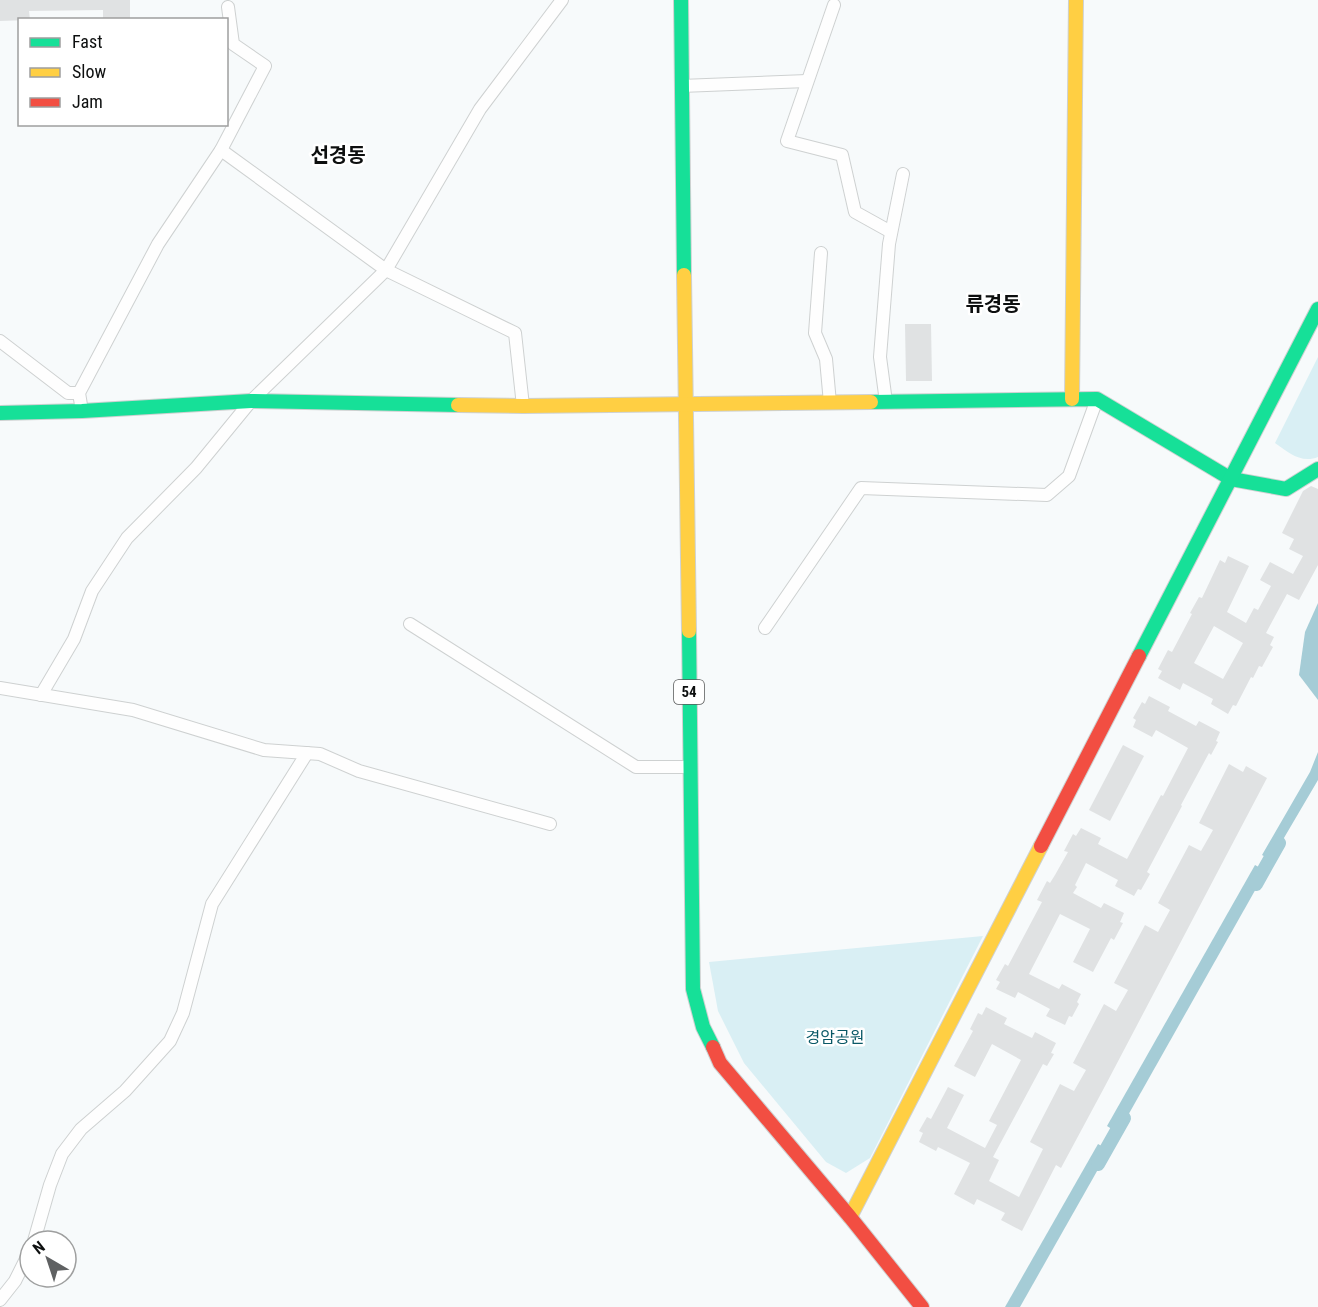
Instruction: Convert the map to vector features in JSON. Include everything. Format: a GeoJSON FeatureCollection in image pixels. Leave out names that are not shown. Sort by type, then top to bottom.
{"type":"FeatureCollection","features":[{"type":"Feature","properties":{"kind":"street"},"geometry":{"type":"LineString","coordinates":[[41,695],[74,639],[93,591],[127,538],[196,468],[251,401],[386,270],[480,109],[562,0]]}},
{"type":"Feature","properties":{"kind":"street","name":"54"},"geometry":{"type":"LineString","coordinates":[[681,0],[693,989],[703,1027],[720,1063],[850,1217],[922,1307]]}},
{"type":"Feature","properties":{"kind":"street"},"geometry":{"type":"LineString","coordinates":[[1072,399],[1076,0]]}},
{"type":"Feature","properties":{"kind":"street"},"geometry":{"type":"LineString","coordinates":[[834,5],[787,141],[842,155],[855,212],[891,232]]}},
{"type":"Feature","properties":{"kind":"street"},"geometry":{"type":"LineString","coordinates":[[82,411],[79,393],[158,244],[221,150],[266,66],[233,44],[228,7]]}},
{"type":"Feature","properties":{"kind":"street"},"geometry":{"type":"LineString","coordinates":[[681,86],[807,81]]}},
{"type":"Feature","properties":{"kind":"street"},"geometry":{"type":"LineString","coordinates":[[221,150],[386,270],[515,333],[522,406]]}},
{"type":"Feature","properties":{"kind":"street"},"geometry":{"type":"LineString","coordinates":[[886,402],[880,357],[891,232],[903,174]]}},
{"type":"Feature","properties":{"kind":"street"},"geometry":{"type":"LineString","coordinates":[[820,253],[815,333],[826,360],[830,402]]}},
{"type":"Feature","properties":{"kind":"street"},"geometry":{"type":"LineString","coordinates":[[850,1217],[1318,309]]}},
{"type":"Feature","properties":{"kind":"street"},"geometry":{"type":"LineString","coordinates":[[0,341],[68,393],[79,393]]}},
{"type":"Feature","properties":{"kind":"street"},"geometry":{"type":"LineString","coordinates":[[765,628],[861,488],[1047,495],[1069,476],[1097,399]]}},
{"type":"Feature","properties":{"kind":"street"},"geometry":{"type":"LineString","coordinates":[[0,413],[82,411],[251,401],[522,406],[1097,399],[1232,479],[1286,489],[1318,469]]}},
{"type":"Feature","properties":{"kind":"street"},"geometry":{"type":"LineString","coordinates":[[410,624],[636,767],[690,767]]}},
{"type":"Feature","properties":{"kind":"street"},"geometry":{"type":"LineString","coordinates":[[0,688],[133,710],[264,750],[320,754],[359,771],[550,824]]}},
{"type":"Feature","properties":{"kind":"street"},"geometry":{"type":"LineString","coordinates":[[37,1229],[62,1154],[81,1129],[124,1091],[170,1041],[183,1013],[212,904],[307,753]]}},
{"type":"Feature","properties":{"kind":"street"},"geometry":{"type":"LineString","coordinates":[[0,1300],[18,1275]]}},
{"type":"Feature","properties":{"kind":"green space"},"geometry":{"type":"Polygon","coordinates":[[[1318,357],[1318,457],[1306,459],[1295,456],[1275,443],[1318,357]]]}},
{"type":"Feature","properties":{"kind":"green space","name":"경암공원"},"geometry":{"type":"Polygon","coordinates":[[[983,936],[870,1158],[846,1173],[826,1162],[744,1063],[718,1011],[709,962],[983,936]]]}},
{"type":"Feature","properties":{"kind":"water"},"geometry":{"type":"Polygon","coordinates":[[[1318,603],[1318,700],[1299,675],[1305,632],[1318,603]]]}},
{"type":"Feature","properties":{"kind":"water"},"geometry":{"type":"Polygon","coordinates":[[[1318,752],[1318,780],[1271,860],[1262,855],[1310,772],[1318,752]]]}},
{"type":"Feature","properties":{"kind":"water"},"geometry":{"type":"Polygon","coordinates":[[[1255,865],[1266,871],[1118,1133],[1107,1126],[1255,865]]]}},
{"type":"Feature","properties":{"kind":"water"},"geometry":{"type":"Polygon","coordinates":[[[1098,1144],[1109,1150],[1020,1307],[1005,1307],[1098,1144]]]}},
{"type":"Feature","properties":{"kind":"building"},"geometry":{"type":"Polygon","coordinates":[[[0,0],[130,0],[130,18],[103,18],[103,10],[29,11],[30,18],[0,21],[0,0]]]}},
{"type":"Feature","properties":{"kind":"building"},"geometry":{"type":"Polygon","coordinates":[[[905,324],[931,324],[932,381],[906,381],[905,324]]]}},
{"type":"Feature","properties":{"kind":"building"},"geometry":{"type":"Polygon","coordinates":[[[1311,486],[1318,489],[1318,565],[1299,600],[1287,594],[1266,633],[1274,637],[1270,645],[1273,647],[1262,667],[1259,666],[1253,678],[1251,677],[1236,706],[1233,705],[1228,714],[1211,704],[1213,699],[1183,683],[1180,690],[1158,678],[1162,671],[1158,669],[1168,650],[1172,652],[1192,614],[1190,613],[1199,597],[1202,598],[1220,560],[1225,563],[1228,556],[1249,566],[1227,612],[1246,623],[1254,608],[1258,610],[1271,586],[1260,580],[1270,562],[1293,574],[1303,556],[1289,549],[1294,539],[1282,533],[1303,491],[1311,486]],[[1214,626],[1194,663],[1223,679],[1243,643],[1214,626]]]}},
{"type":"Feature","properties":{"kind":"building"},"geometry":{"type":"Polygon","coordinates":[[[1149,696],[1170,707],[1168,711],[1196,726],[1199,721],[1220,732],[1216,741],[1218,742],[1211,755],[1209,753],[1181,805],[1147,872],[1150,874],[1141,890],[1138,889],[1134,896],[1115,886],[1118,880],[1086,863],[1073,893],[1101,908],[1104,903],[1124,913],[1120,922],[1123,923],[1114,940],[1111,938],[1093,972],[1073,962],[1090,929],[1060,914],[1029,974],[1059,989],[1062,984],[1081,994],[1077,1002],[1079,1004],[1065,1025],[1046,1016],[1050,1009],[1018,992],[1015,998],[996,989],[1000,982],[996,980],[1005,964],[1008,966],[1042,902],[1037,900],[1047,881],[1050,883],[1068,852],[1064,851],[1073,834],[1076,836],[1081,828],[1101,838],[1098,844],[1127,859],[1161,795],[1163,796],[1188,748],[1156,730],[1152,737],[1133,727],[1136,720],[1133,718],[1142,702],[1145,704],[1149,696]]]}},
{"type":"Feature","properties":{"kind":"building"},"geometry":{"type":"Polygon","coordinates":[[[1123,745],[1144,756],[1110,821],[1089,810],[1123,745]]]}},
{"type":"Feature","properties":{"kind":"building"},"geometry":{"type":"Polygon","coordinates":[[[1229,764],[1243,772],[1246,766],[1267,778],[1061,1168],[1056,1165],[1022,1231],[1001,1220],[1005,1213],[977,1199],[974,1205],[954,1194],[970,1163],[938,1147],[936,1151],[919,1142],[923,1133],[919,1131],[927,1117],[931,1119],[948,1087],[964,1095],[947,1128],[985,1148],[997,1125],[989,1121],[1021,1060],[992,1044],[975,1077],[954,1066],[973,1031],[970,1029],[978,1013],[982,1015],[986,1007],[1007,1018],[1004,1024],[1032,1038],[1035,1032],[1056,1043],[1051,1053],[1054,1054],[1047,1066],[1043,1064],[993,1157],[999,1160],[989,1181],[1019,1197],[1043,1149],[1030,1142],[1060,1084],[1074,1091],[1086,1070],[1073,1063],[1104,1004],[1116,1011],[1128,990],[1114,983],[1145,925],[1158,932],[1170,910],[1158,903],[1189,845],[1201,851],[1213,830],[1199,823],[1229,764]]]}},
{"type":"Feature","properties":{"kind":"waterway"},"geometry":{"type":"LineString","coordinates":[[1256,884],[1279,843]]}},
{"type":"Feature","properties":{"kind":"waterway"},"geometry":{"type":"LineString","coordinates":[[1098,1164],[1124,1118]]}},
{"type":"Feature","properties":{"kind":"traffic: fast"},"geometry":{"type":"LineString","coordinates":[[681,0],[684,275]]}},
{"type":"Feature","properties":{"kind":"traffic: fast"},"geometry":{"type":"LineString","coordinates":[[1139,656],[1318,309]]}},
{"type":"Feature","properties":{"kind":"traffic: fast"},"geometry":{"type":"LineString","coordinates":[[871,402],[1097,399],[1231,479],[1286,489],[1318,469]]}},
{"type":"Feature","properties":{"kind":"traffic: fast"},"geometry":{"type":"LineString","coordinates":[[0,413],[82,411],[251,401],[458,405]]}},
{"type":"Feature","properties":{"kind":"traffic: fast"},"geometry":{"type":"LineString","coordinates":[[689,631],[693,989],[703,1027],[713,1047]]}},
{"type":"Feature","properties":{"kind":"traffic: slow"},"geometry":{"type":"LineString","coordinates":[[1072,399],[1076,0]]}},
{"type":"Feature","properties":{"kind":"traffic: slow"},"geometry":{"type":"LineString","coordinates":[[684,275],[689,631]]}},
{"type":"Feature","properties":{"kind":"traffic: slow"},"geometry":{"type":"LineString","coordinates":[[458,405],[871,402]]}},
{"type":"Feature","properties":{"kind":"traffic: slow"},"geometry":{"type":"LineString","coordinates":[[850,1217],[1041,846]]}},
{"type":"Feature","properties":{"kind":"traffic: jam"},"geometry":{"type":"LineString","coordinates":[[1041,846],[1139,656]]}},
{"type":"Feature","properties":{"kind":"traffic: jam"},"geometry":{"type":"LineString","coordinates":[[713,1047],[720,1063],[850,1217],[922,1307]]}},
{"type":"Feature","properties":{"kind":"district","name":"선경동"},"geometry":{"type":"Point","coordinates":[338,155]}},
{"type":"Feature","properties":{"kind":"district","name":"류경동"},"geometry":{"type":"Point","coordinates":[993,304]}}]}
